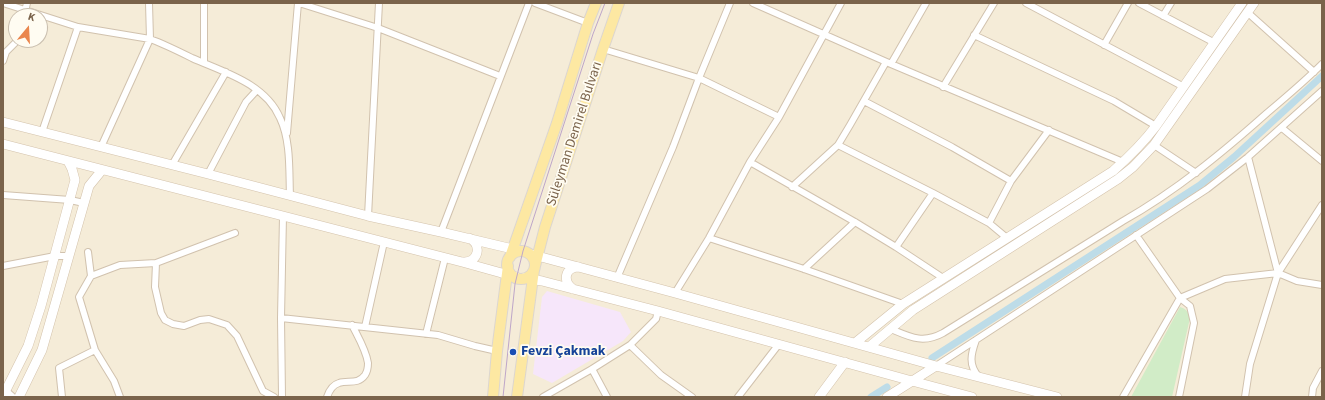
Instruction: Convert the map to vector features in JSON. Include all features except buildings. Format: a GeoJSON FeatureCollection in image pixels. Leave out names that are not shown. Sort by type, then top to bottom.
{"type":"FeatureCollection","features":[{"type":"Feature","properties":{"kind":"main road","name":"Süleyman Demirel Bulvarı"},"geometry":{"type":"LineString","coordinates":[[493,397],[497,351],[522,265],[557,123],[588,23],[596,3]]}},
{"type":"Feature","properties":{"kind":"main road","name":"Süleyman Demirel Bulvarı"},"geometry":{"type":"LineString","coordinates":[[517,397],[522,265],[545,228],[619,3]]}},
{"type":"Feature","properties":{"kind":"main road"},"geometry":{"type":"LineString","coordinates":[[855,343],[903,304],[1124,162],[1156,126],[1242,3]]}},
{"type":"Feature","properties":{"kind":"main road"},"geometry":{"type":"LineString","coordinates":[[869,347],[913,310],[1118,179],[1133,167],[1154,145],[1254,3]]}},
{"type":"Feature","properties":{"kind":"main road"},"geometry":{"type":"LineString","coordinates":[[3,122],[368,216],[467,238],[573,289],[972,397]]}},
{"type":"Feature","properties":{"kind":"main road"},"geometry":{"type":"LineString","coordinates":[[3,144],[462,262],[580,267],[936,366],[1057,397]]}},
{"type":"Feature","properties":{"kind":"main road"},"geometry":{"type":"LineString","coordinates":[[6,393],[28,346],[41,306],[70,200],[75,180],[68,161]]}},
{"type":"Feature","properties":{"kind":"main road"},"geometry":{"type":"LineString","coordinates":[[19,397],[42,350],[89,186],[102,170]]}},
{"type":"Feature","properties":{"kind":"main road"},"geometry":{"type":"LineString","coordinates":[[462,262],[470,262],[476,257],[477,253],[477,245],[467,238]]}},
{"type":"Feature","properties":{"kind":"main road"},"geometry":{"type":"LineString","coordinates":[[573,289],[567,284],[567,272],[572,267],[580,267]]}},
{"type":"Feature","properties":{"kind":"main road"},"geometry":{"type":"LineString","coordinates":[[819,397],[845,362]]}},
{"type":"Feature","properties":{"kind":"main road"},"geometry":{"type":"LineString","coordinates":[[887,397],[936,366]]}},
{"type":"Feature","properties":{"kind":"street"},"geometry":{"type":"LineString","coordinates":[[3,3],[19,8]]}},
{"type":"Feature","properties":{"kind":"street"},"geometry":{"type":"LineString","coordinates":[[101,147],[150,39],[148,3]]}},
{"type":"Feature","properties":{"kind":"street"},"geometry":{"type":"LineString","coordinates":[[204,3],[204,62]]}},
{"type":"Feature","properties":{"kind":"street"},"geometry":{"type":"LineString","coordinates":[[290,196],[287,137],[298,3],[378,28],[500,76]]}},
{"type":"Feature","properties":{"kind":"street"},"geometry":{"type":"LineString","coordinates":[[368,216],[380,3]]}},
{"type":"Feature","properties":{"kind":"street"},"geometry":{"type":"LineString","coordinates":[[441,232],[529,3]]}},
{"type":"Feature","properties":{"kind":"street"},"geometry":{"type":"LineString","coordinates":[[535,3],[588,23]]}},
{"type":"Feature","properties":{"kind":"street"},"geometry":{"type":"LineString","coordinates":[[617,278],[673,147],[699,78],[730,3]]}},
{"type":"Feature","properties":{"kind":"street"},"geometry":{"type":"LineString","coordinates":[[753,3],[943,87],[1050,130],[1124,162]]}},
{"type":"Feature","properties":{"kind":"street"},"geometry":{"type":"LineString","coordinates":[[674,293],[709,238],[750,162],[779,117],[840,3]]}},
{"type":"Feature","properties":{"kind":"street"},"geometry":{"type":"LineString","coordinates":[[792,187],[838,145],[926,3]]}},
{"type":"Feature","properties":{"kind":"street"},"geometry":{"type":"LineString","coordinates":[[943,87],[994,3]]}},
{"type":"Feature","properties":{"kind":"street"},"geometry":{"type":"LineString","coordinates":[[1026,3],[1184,87]]}},
{"type":"Feature","properties":{"kind":"street"},"geometry":{"type":"LineString","coordinates":[[1104,45],[1128,3]]}},
{"type":"Feature","properties":{"kind":"street"},"geometry":{"type":"LineString","coordinates":[[1138,3],[1215,43]]}},
{"type":"Feature","properties":{"kind":"street"},"geometry":{"type":"LineString","coordinates":[[1163,16],[1171,3]]}},
{"type":"Feature","properties":{"kind":"street"},"geometry":{"type":"LineString","coordinates":[[1248,12],[1314,72]]}},
{"type":"Feature","properties":{"kind":"street"},"geometry":{"type":"LineString","coordinates":[[48,17],[78,27],[150,39],[241,79],[257,90],[270,102],[280,117],[287,137]]}},
{"type":"Feature","properties":{"kind":"street"},"geometry":{"type":"LineString","coordinates":[[42,132],[78,27]]}},
{"type":"Feature","properties":{"kind":"street"},"geometry":{"type":"LineString","coordinates":[[974,36],[1114,101],[1156,126]]}},
{"type":"Feature","properties":{"kind":"street"},"geometry":{"type":"LineString","coordinates":[[3,61],[6,52],[10,48]]}},
{"type":"Feature","properties":{"kind":"street"},"geometry":{"type":"LineString","coordinates":[[603,48],[699,78],[779,117]]}},
{"type":"Feature","properties":{"kind":"street"},"geometry":{"type":"LineString","coordinates":[[891,329],[916,339],[932,338],[943,333],[1123,221],[1152,205],[1196,173],[1241,136],[1322,64]]}},
{"type":"Feature","properties":{"kind":"street"},"geometry":{"type":"LineString","coordinates":[[172,165],[226,72]]}},
{"type":"Feature","properties":{"kind":"street"},"geometry":{"type":"LineString","coordinates":[[208,174],[246,102],[257,90]]}},
{"type":"Feature","properties":{"kind":"street"},"geometry":{"type":"LineString","coordinates":[[936,366],[1207,189],[1248,157],[1322,91]]}},
{"type":"Feature","properties":{"kind":"street"},"geometry":{"type":"LineString","coordinates":[[864,101],[952,147],[1011,181]]}},
{"type":"Feature","properties":{"kind":"street"},"geometry":{"type":"LineString","coordinates":[[1282,128],[1322,161]]}},
{"type":"Feature","properties":{"kind":"street"},"geometry":{"type":"LineString","coordinates":[[990,223],[1011,181],[1050,130]]}},
{"type":"Feature","properties":{"kind":"street"},"geometry":{"type":"LineString","coordinates":[[838,145],[990,223],[1007,238]]}},
{"type":"Feature","properties":{"kind":"street"},"geometry":{"type":"LineString","coordinates":[[1154,145],[1196,173]]}},
{"type":"Feature","properties":{"kind":"street"},"geometry":{"type":"LineString","coordinates":[[1248,157],[1278,273]]}},
{"type":"Feature","properties":{"kind":"street"},"geometry":{"type":"LineString","coordinates":[[750,162],[896,247],[943,278]]}},
{"type":"Feature","properties":{"kind":"street"},"geometry":{"type":"LineString","coordinates":[[896,247],[934,193]]}},
{"type":"Feature","properties":{"kind":"street"},"geometry":{"type":"LineString","coordinates":[[3,195],[70,200],[84,203]]}},
{"type":"Feature","properties":{"kind":"street"},"geometry":{"type":"LineString","coordinates":[[1245,397],[1250,364],[1278,273],[1322,205]]}},
{"type":"Feature","properties":{"kind":"street"},"geometry":{"type":"LineString","coordinates":[[282,397],[281,318],[283,216]]}},
{"type":"Feature","properties":{"kind":"street"},"geometry":{"type":"LineString","coordinates":[[804,269],[854,222]]}},
{"type":"Feature","properties":{"kind":"street"},"geometry":{"type":"LineString","coordinates":[[120,397],[114,381],[95,350],[79,297],[92,276],[120,265],[156,263],[235,233]]}},
{"type":"Feature","properties":{"kind":"street"},"geometry":{"type":"LineString","coordinates":[[1136,235],[1180,298],[1190,306],[1194,323],[1179,397]]}},
{"type":"Feature","properties":{"kind":"street"},"geometry":{"type":"LineString","coordinates":[[709,238],[804,269],[903,304]]}},
{"type":"Feature","properties":{"kind":"street"},"geometry":{"type":"LineString","coordinates":[[365,327],[384,242]]}},
{"type":"Feature","properties":{"kind":"street"},"geometry":{"type":"LineString","coordinates":[[88,252],[92,276]]}},
{"type":"Feature","properties":{"kind":"street"},"geometry":{"type":"LineString","coordinates":[[3,266],[55,256],[69,256]]}},
{"type":"Feature","properties":{"kind":"street"},"geometry":{"type":"LineString","coordinates":[[426,334],[445,258]]}},
{"type":"Feature","properties":{"kind":"street"},"geometry":{"type":"LineString","coordinates":[[156,263],[155,287],[161,313],[165,320],[173,324],[184,326],[200,320],[209,319],[228,325],[237,336],[263,391],[274,397]]}},
{"type":"Feature","properties":{"kind":"street"},"geometry":{"type":"LineString","coordinates":[[1124,397],[1180,298],[1225,279],[1278,273],[1297,281],[1322,285]]}},
{"type":"Feature","properties":{"kind":"street"},"geometry":{"type":"LineString","coordinates":[[546,396],[630,345],[656,319],[658,311]]}},
{"type":"Feature","properties":{"kind":"street"},"geometry":{"type":"LineString","coordinates":[[281,318],[438,335],[497,351]]}},
{"type":"Feature","properties":{"kind":"street"},"geometry":{"type":"LineString","coordinates":[[327,397],[334,385],[358,381],[363,378],[368,369],[363,348],[352,325]]}},
{"type":"Feature","properties":{"kind":"street"},"geometry":{"type":"LineString","coordinates":[[976,340],[971,361],[974,372],[979,377]]}},
{"type":"Feature","properties":{"kind":"street"},"geometry":{"type":"LineString","coordinates":[[738,397],[779,344]]}},
{"type":"Feature","properties":{"kind":"street"},"geometry":{"type":"LineString","coordinates":[[630,345],[661,375],[692,397]]}},
{"type":"Feature","properties":{"kind":"street"},"geometry":{"type":"LineString","coordinates":[[62,397],[60,368],[95,350]]}},
{"type":"Feature","properties":{"kind":"street"},"geometry":{"type":"LineString","coordinates":[[592,369],[607,397]]}},
{"type":"Feature","properties":{"kind":"street"},"geometry":{"type":"LineString","coordinates":[[1312,397],[1313,388],[1322,371]]}},
{"type":"Feature","properties":{"kind":"shaded area"},"geometry":{"type":"Polygon","coordinates":[[[3,3],[1322,3],[1322,397],[3,397],[3,3]]]}},
{"type":"Feature","properties":{"kind":"shaded area"},"geometry":{"type":"Polygon","coordinates":[[[547,291],[620,312],[631,332],[623,341],[552,383],[533,374],[542,297],[547,291]]]}},
{"type":"Feature","properties":{"kind":"green space"},"geometry":{"type":"Polygon","coordinates":[[[1180,307],[1186,311],[1190,318],[1172,397],[1131,397],[1180,307]]]}},
{"type":"Feature","properties":{"kind":"waterway"},"geometry":{"type":"LineString","coordinates":[[932,358],[1200,185],[1234,157],[1322,76]]}},
{"type":"Feature","properties":{"kind":"waterway"},"geometry":{"type":"LineString","coordinates":[[871,397],[887,387]]}},
{"type":"Feature","properties":{"kind":"tram line"},"geometry":{"type":"LineString","coordinates":[[503,397],[515,284],[523,251],[593,34],[605,3]]}},
{"type":"Feature","properties":{"kind":"place","name":"Fevzi Çakmak"},"geometry":{"type":"Point","coordinates":[513,352]}}]}
